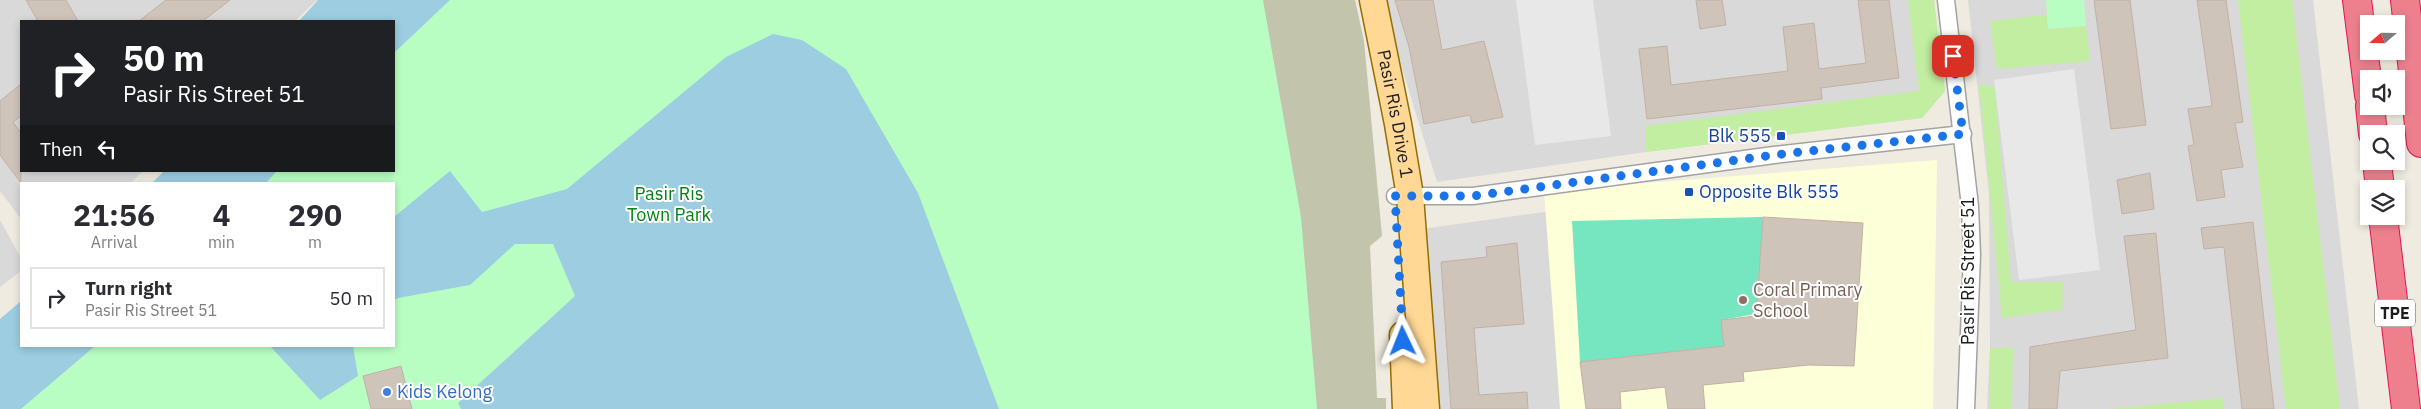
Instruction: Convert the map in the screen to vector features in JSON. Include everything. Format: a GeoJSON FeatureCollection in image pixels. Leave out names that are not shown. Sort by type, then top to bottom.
{"type":"FeatureCollection","features":[{"type":"Feature","properties":{"kind":"highway"},"geometry":{"type":"LineString","coordinates":[[2357,0],[2366,70]]}},
{"type":"Feature","properties":{"kind":"highway"},"geometry":{"type":"LineString","coordinates":[[2406,0],[2421,143]]}},
{"type":"Feature","properties":{"kind":"highway","name":"TPE"},"geometry":{"type":"LineString","coordinates":[[2385,225],[2406,409]]}},
{"type":"Feature","properties":{"kind":"main road","name":"Pasir Ris Drive 1"},"geometry":{"type":"LineString","coordinates":[[1362,0],[1402,196],[1426,409]]}},
{"type":"Feature","properties":{"kind":"main road","name":"Pasir Ris Drive 1"},"geometry":{"type":"LineString","coordinates":[[1373,0],[1398,124],[1402,196],[1406,409]]}},
{"type":"Feature","properties":{"kind":"street","name":"Pasir Ris Street 51"},"geometry":{"type":"LineString","coordinates":[[1946,0],[1970,206],[1972,255],[1966,409]]}},
{"type":"Feature","properties":{"kind":"street"},"geometry":{"type":"LineString","coordinates":[[1402,196],[1473,196],[1690,166],[1963,134]]}},
{"type":"Feature","properties":{"kind":"shaded area"},"geometry":{"type":"Polygon","coordinates":[[[0,0],[317,0],[296,20],[20,20],[20,172],[142,172],[132,182],[20,182],[20,218],[0,191],[0,0]]]}},
{"type":"Feature","properties":{"kind":"shaded area"},"geometry":{"type":"Polygon","coordinates":[[[1066,0],[1355,0],[1364,41],[1382,236],[1370,246],[1377,398],[1386,398],[1386,409],[1193,409],[1066,0]]]}},
{"type":"Feature","properties":{"kind":"shaded area"},"geometry":{"type":"Polygon","coordinates":[[[1381,0],[1934,0],[1945,91],[1922,118],[1646,152],[1437,182],[1381,0]]]}},
{"type":"Feature","properties":{"kind":"shaded area"},"geometry":{"type":"Polygon","coordinates":[[[1516,0],[1593,0],[1611,136],[1535,145],[1516,0]]]}},
{"type":"Feature","properties":{"kind":"shaded area"},"geometry":{"type":"Polygon","coordinates":[[[1968,0],[2313,0],[2359,409],[1987,409],[1990,348],[1989,194],[1968,0]]]}},
{"type":"Feature","properties":{"kind":"shaded area"},"geometry":{"type":"Polygon","coordinates":[[[2074,69],[2100,270],[2019,280],[1994,80],[2074,69]]]}},
{"type":"Feature","properties":{"kind":"shaded area","name":"Coral Primary School"},"geometry":{"type":"Polygon","coordinates":[[[1937,160],[1933,409],[1560,409],[1544,191],[1937,160]]]}},
{"type":"Feature","properties":{"kind":"shaded area"},"geometry":{"type":"Polygon","coordinates":[[[1559,210],[1566,409],[1424,409],[1421,229],[1559,210]]]}},
{"type":"Feature","properties":{"kind":"shaded area"},"geometry":{"type":"Polygon","coordinates":[[[0,220],[20,256],[20,272],[0,287],[0,220]]]}},
{"type":"Feature","properties":{"kind":"green space","name":"Pasir Ris Town Park"},"geometry":{"type":"Polygon","coordinates":[[[450,0],[1263,0],[1301,217],[1317,409],[21,409],[94,347],[395,347],[395,182],[267,182],[276,172],[395,172],[395,52],[450,0]]]}},
{"type":"Feature","properties":{"kind":"green space"},"geometry":{"type":"Polygon","coordinates":[[[1908,0],[1934,0],[1945,91],[1922,118],[1646,152],[1646,126],[1919,91],[1908,0]]]}},
{"type":"Feature","properties":{"kind":"green space"},"geometry":{"type":"Polygon","coordinates":[[[2046,0],[2084,0],[2086,26],[2048,29],[2046,0]]]}},
{"type":"Feature","properties":{"kind":"green space"},"geometry":{"type":"Polygon","coordinates":[[[2238,0],[2292,0],[2340,409],[2286,409],[2238,0]]]}},
{"type":"Feature","properties":{"kind":"green space"},"geometry":{"type":"Polygon","coordinates":[[[2047,15],[2048,29],[2086,26],[2090,61],[1997,69],[1990,21],[2047,15]]]}},
{"type":"Feature","properties":{"kind":"green space"},"geometry":{"type":"Polygon","coordinates":[[[1979,84],[1995,87],[2011,282],[2063,282],[2062,310],[2002,318],[1979,84]]]}},
{"type":"Feature","properties":{"kind":"green space"},"geometry":{"type":"Polygon","coordinates":[[[1763,217],[1756,314],[1721,320],[1724,346],[1580,362],[1572,221],[1763,217]]]}},
{"type":"Feature","properties":{"kind":"green space"},"geometry":{"type":"Polygon","coordinates":[[[1990,348],[2013,348],[2012,409],[1989,409],[1990,348]]]}},
{"type":"Feature","properties":{"kind":"green space"},"geometry":{"type":"Polygon","coordinates":[[[2223,398],[2224,409],[2108,409],[2223,398]]]}},
{"type":"Feature","properties":{"kind":"water"},"geometry":{"type":"Polygon","coordinates":[[[318,0],[450,0],[395,52],[395,20],[300,20],[318,0]]]}},
{"type":"Feature","properties":{"kind":"water"},"geometry":{"type":"Polygon","coordinates":[[[773,34],[802,40],[846,69],[918,193],[999,409],[461,409],[458,403],[575,296],[553,244],[515,244],[470,285],[395,300],[395,216],[450,171],[482,212],[567,189],[726,57],[773,34]]]}},
{"type":"Feature","properties":{"kind":"water"},"geometry":{"type":"Polygon","coordinates":[[[163,172],[276,172],[267,182],[153,182],[163,172]]]}},
{"type":"Feature","properties":{"kind":"water"},"geometry":{"type":"Polygon","coordinates":[[[20,302],[20,347],[94,347],[21,409],[0,409],[0,319],[20,302]]]}},
{"type":"Feature","properties":{"kind":"water"},"geometry":{"type":"Polygon","coordinates":[[[271,347],[353,347],[358,376],[320,400],[271,347]]]}},
{"type":"Feature","properties":{"kind":"building"},"geometry":{"type":"Polygon","coordinates":[[[26,0],[66,0],[77,20],[37,20],[26,0]]]}},
{"type":"Feature","properties":{"kind":"building"},"geometry":{"type":"Polygon","coordinates":[[[166,0],[230,0],[204,20],[140,20],[166,0]]]}},
{"type":"Feature","properties":{"kind":"building"},"geometry":{"type":"Polygon","coordinates":[[[1395,0],[1433,0],[1442,50],[1484,41],[1503,117],[1472,123],[1470,115],[1424,124],[1409,47],[1395,0]]]}},
{"type":"Feature","properties":{"kind":"building"},"geometry":{"type":"Polygon","coordinates":[[[1696,0],[1722,0],[1726,25],[1700,29],[1696,0]]]}},
{"type":"Feature","properties":{"kind":"building"},"geometry":{"type":"Polygon","coordinates":[[[1858,0],[1889,0],[1899,78],[1821,88],[1822,99],[1647,119],[1639,49],[1667,46],[1671,85],[1788,71],[1783,27],[1814,23],[1819,69],[1866,63],[1858,0]]]}},
{"type":"Feature","properties":{"kind":"building"},"geometry":{"type":"Polygon","coordinates":[[[2094,0],[2130,0],[2146,125],[2111,129],[2094,0]]]}},
{"type":"Feature","properties":{"kind":"building"},"geometry":{"type":"Polygon","coordinates":[[[2197,0],[2226,0],[2243,122],[2235,123],[2243,167],[2221,170],[2225,197],[2197,201],[2188,146],[2194,145],[2188,109],[2212,106],[2197,0]]]}},
{"type":"Feature","properties":{"kind":"building"},"geometry":{"type":"Polygon","coordinates":[[[20,85],[20,117],[13,122],[20,132],[21,182],[0,155],[0,101],[20,85]]]}},
{"type":"Feature","properties":{"kind":"building"},"geometry":{"type":"Polygon","coordinates":[[[2150,173],[2154,209],[2122,214],[2117,180],[2150,173]]]}},
{"type":"Feature","properties":{"kind":"building"},"geometry":{"type":"Polygon","coordinates":[[[1763,217],[1863,223],[1854,366],[1808,365],[1743,372],[1744,381],[1703,385],[1705,409],[1668,409],[1665,387],[1620,392],[1621,409],[1586,409],[1580,362],[1724,346],[1721,320],[1756,316],[1763,217]]]}},
{"type":"Feature","properties":{"kind":"building"},"geometry":{"type":"Polygon","coordinates":[[[2253,222],[2274,409],[2242,409],[2224,247],[2204,249],[2201,228],[2253,222]]]}},
{"type":"Feature","properties":{"kind":"building"},"geometry":{"type":"Polygon","coordinates":[[[2156,233],[2168,358],[2060,371],[2057,409],[2029,409],[2030,347],[2136,330],[2124,236],[2156,233]]]}},
{"type":"Feature","properties":{"kind":"building"},"geometry":{"type":"Polygon","coordinates":[[[1517,243],[1524,324],[1474,328],[1479,395],[1527,392],[1528,409],[1451,409],[1441,262],[1487,257],[1486,247],[1517,243]]]}},
{"type":"Feature","properties":{"kind":"building","name":"Kids Kelong"},"geometry":{"type":"Polygon","coordinates":[[[401,366],[412,409],[371,409],[363,376],[401,366]]]}},
{"type":"Feature","properties":{"kind":"place","name":"Blk 555"},"geometry":{"type":"Point","coordinates":[1781,136]}},
{"type":"Feature","properties":{"kind":"place","name":"Opposite Blk 555"},"geometry":{"type":"Point","coordinates":[1689,192]}},
{"type":"Feature","properties":{"kind":"place","name":"Coral Primary School"},"geometry":{"type":"Point","coordinates":[1743,300]}},
{"type":"Feature","properties":{"kind":"place","name":"Kids Kelong"},"geometry":{"type":"Point","coordinates":[387,392]}},
{"type":"Feature","properties":{"kind":"route"},"geometry":{"type":"LineString","coordinates":[[1403,341],[1399,239],[1395,196],[1473,196],[1774,155],[1963,134],[1953,56]]}}]}
